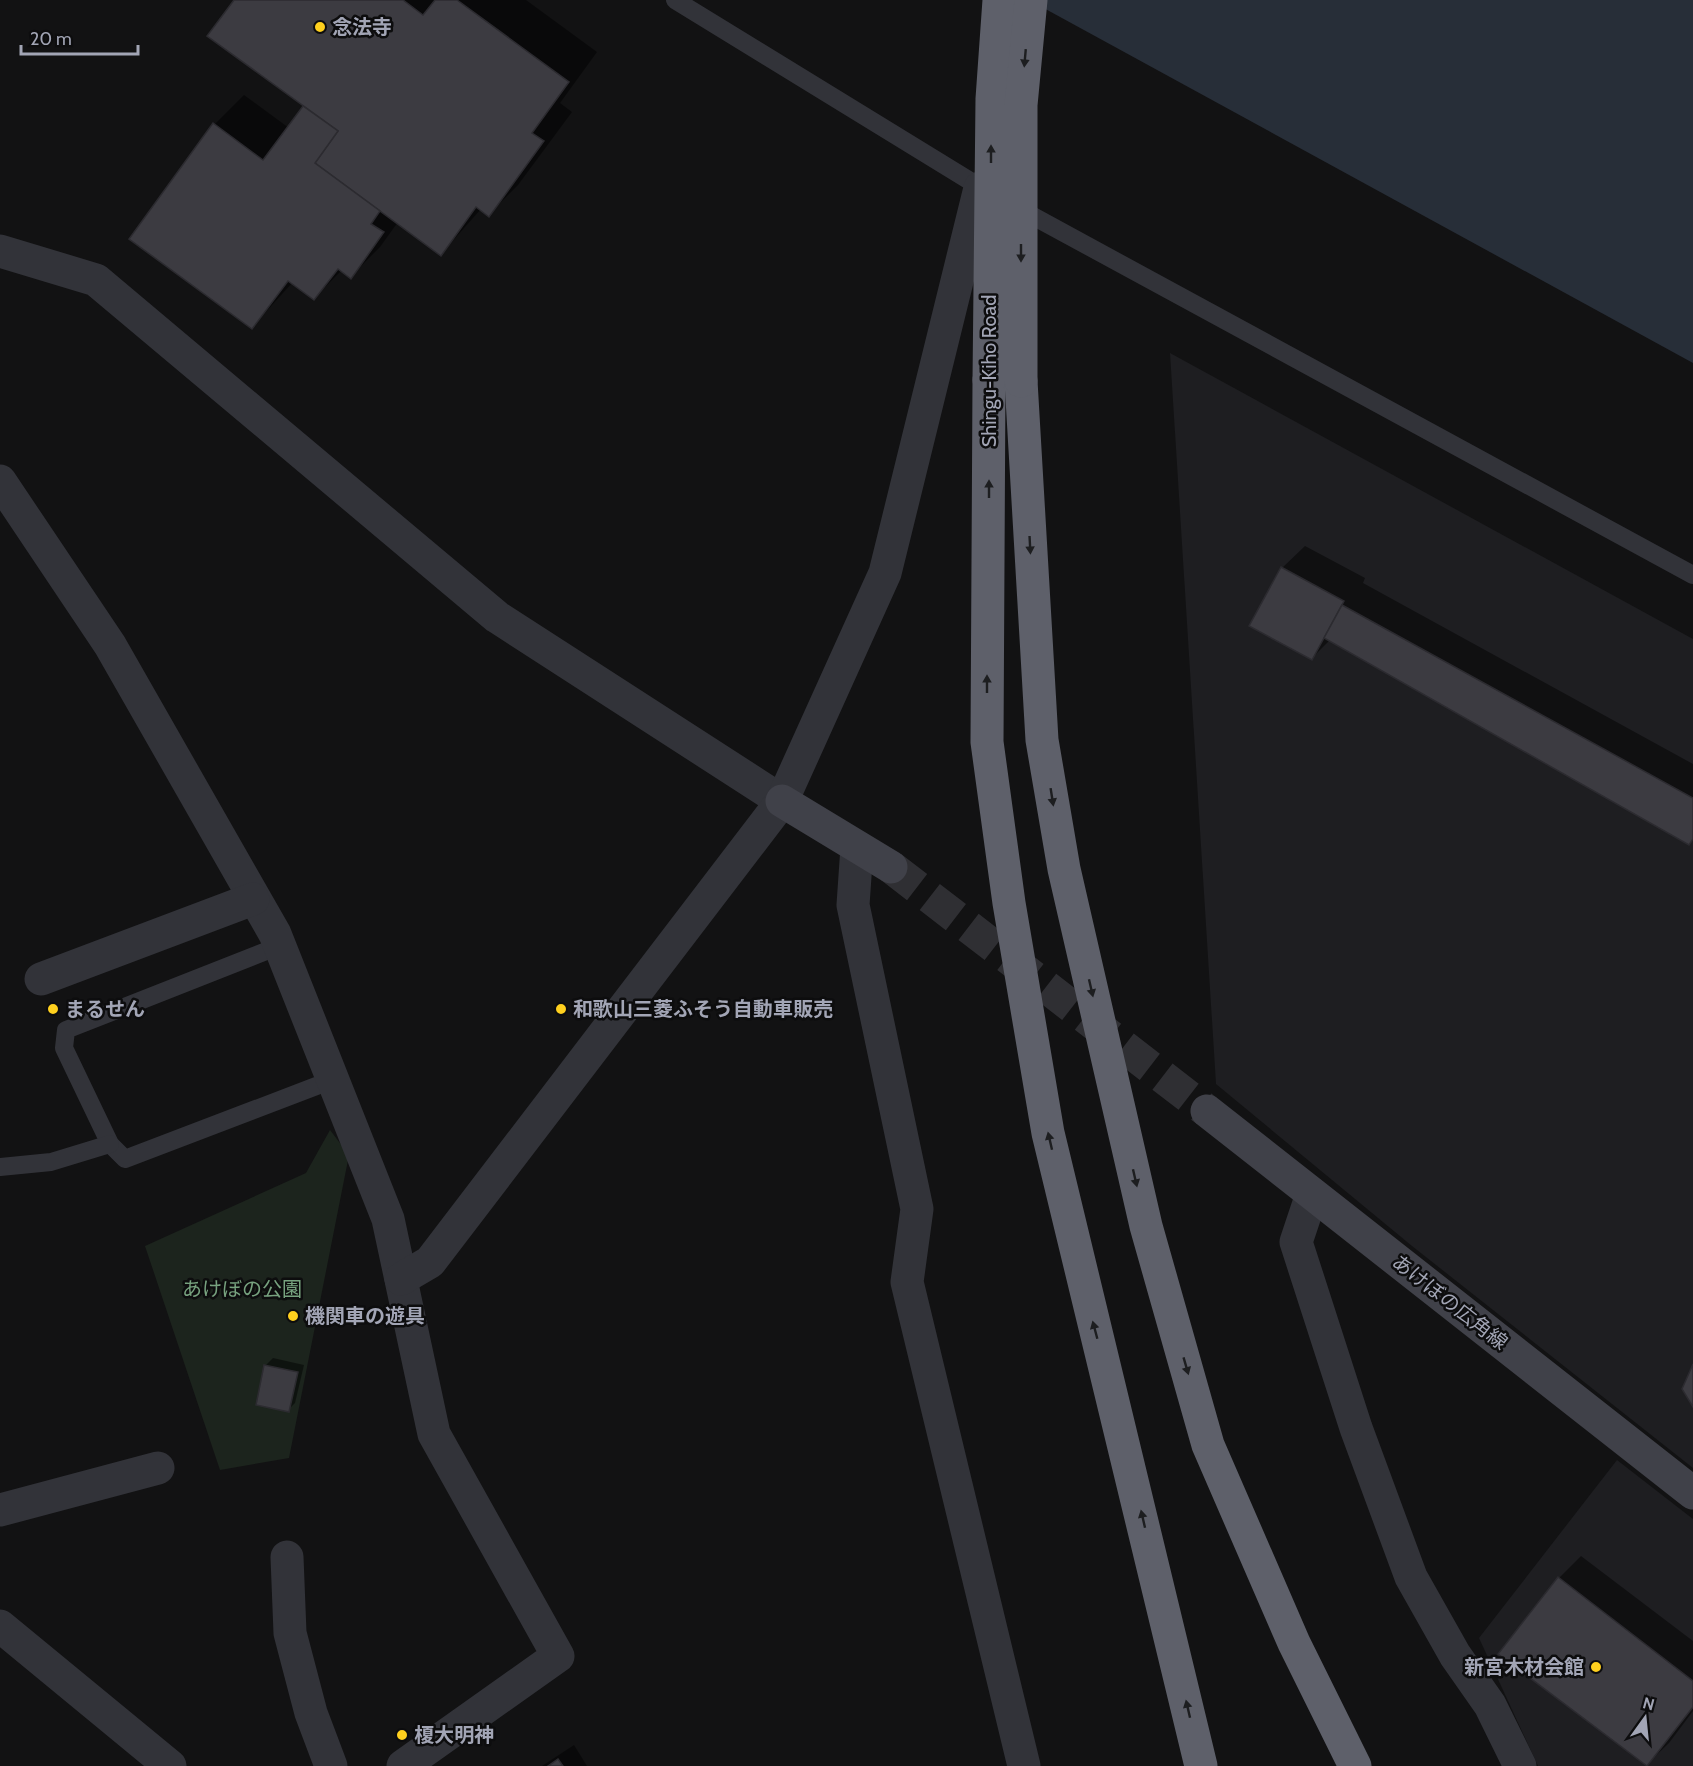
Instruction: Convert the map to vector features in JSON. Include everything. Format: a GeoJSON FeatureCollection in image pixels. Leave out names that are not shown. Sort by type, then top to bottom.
{"type":"FeatureCollection","features":[{"type":"Feature","properties":{"kind":"highway","name":"Shingu-Kiho Road"},"geometry":{"type":"LineString","coordinates":[[999,0],[992,99],[1005,381],[1042,740],[1064,869],[1146,1226],[1208,1445],[1294,1643],[1355,1766]]}},
{"type":"Feature","properties":{"kind":"highway","name":"Shingu-Kiho Road"},"geometry":{"type":"LineString","coordinates":[[1031,0],[1021,105],[987,742],[1009,903],[1048,1133],[1201,1766]]}},
{"type":"Feature","properties":{"kind":"main road"},"geometry":{"type":"LineString","coordinates":[[782,801],[891,867]]}},
{"type":"Feature","properties":{"kind":"main road","name":"あけぼの広角線"},"geometry":{"type":"LineString","coordinates":[[1207,1111],[1693,1493]]}},
{"type":"Feature","properties":{"kind":"street"},"geometry":{"type":"LineString","coordinates":[[401,1279],[430,1262],[782,801],[885,573],[980,188]]}},
{"type":"Feature","properties":{"kind":"street"},"geometry":{"type":"LineString","coordinates":[[1,247],[96,280],[496,617],[782,801]]}},
{"type":"Feature","properties":{"kind":"street"},"geometry":{"type":"LineString","coordinates":[[0,481],[110,645],[279,946],[388,1219],[434,1434],[558,1656],[403,1766]]}},
{"type":"Feature","properties":{"kind":"street"},"geometry":{"type":"LineString","coordinates":[[856,847],[853,905],[917,1209],[907,1282],[1024,1766]]}},
{"type":"Feature","properties":{"kind":"street"},"geometry":{"type":"LineString","coordinates":[[41,979],[253,900]]}},
{"type":"Feature","properties":{"kind":"street"},"geometry":{"type":"LineString","coordinates":[[1312,1194],[1296,1242],[1356,1428],[1411,1577],[1455,1655],[1490,1705],[1520,1766]]}},
{"type":"Feature","properties":{"kind":"street"},"geometry":{"type":"LineString","coordinates":[[0,1510],[158,1468]]}},
{"type":"Feature","properties":{"kind":"street"},"geometry":{"type":"LineString","coordinates":[[287,1557],[290,1633],[311,1713],[331,1766]]}},
{"type":"Feature","properties":{"kind":"street"},"geometry":{"type":"LineString","coordinates":[[0,1626],[170,1766]]}},
{"type":"Feature","properties":{"kind":"lane"},"geometry":{"type":"LineString","coordinates":[[675,0],[980,188],[1693,575]]}},
{"type":"Feature","properties":{"kind":"lane"},"geometry":{"type":"LineString","coordinates":[[279,946],[66,1030],[64,1048],[110,1144],[125,1159],[332,1080]]}},
{"type":"Feature","properties":{"kind":"lane"},"geometry":{"type":"LineString","coordinates":[[0,1167],[51,1162],[110,1144]]}},
{"type":"Feature","properties":{"kind":"shaded area"},"geometry":{"type":"Polygon","coordinates":[[[1029,0],[1693,0],[1693,363],[1029,0]]]}},
{"type":"Feature","properties":{"kind":"shaded area"},"geometry":{"type":"Polygon","coordinates":[[[1170,353],[1693,639],[1693,1468],[1412,1246],[1216,1084],[1170,353]]]}},
{"type":"Feature","properties":{"kind":"shaded area"},"geometry":{"type":"Polygon","coordinates":[[[1617,1460],[1693,1519],[1693,1766],[1538,1766],[1479,1638],[1617,1460]]]}},
{"type":"Feature","properties":{"kind":"green space","name":"あけぼの公園"},"geometry":{"type":"Polygon","coordinates":[[[330,1130],[349,1155],[289,1458],[220,1470],[145,1246],[306,1173],[330,1130]]]}},
{"type":"Feature","properties":{"kind":"building"},"geometry":{"type":"Polygon","coordinates":[[[234,0],[403,0],[423,15],[435,0],[457,0],[569,82],[532,133],[544,141],[489,217],[476,207],[441,256],[315,163],[338,131],[207,36],[234,0]]]}},
{"type":"Feature","properties":{"kind":"building"},"geometry":{"type":"Polygon","coordinates":[[[303,106],[338,131],[315,163],[380,211],[371,224],[384,232],[351,279],[338,269],[314,300],[288,281],[252,329],[129,239],[213,123],[263,160],[303,106]]]}},
{"type":"Feature","properties":{"kind":"building"},"geometry":{"type":"Polygon","coordinates":[[[1281,567],[1344,601],[1312,660],[1249,626],[1281,567]]]}},
{"type":"Feature","properties":{"kind":"building"},"geometry":{"type":"Polygon","coordinates":[[[1342,605],[1693,798],[1693,839],[1689,845],[1324,638],[1342,605]]]}},
{"type":"Feature","properties":{"kind":"building"},"geometry":{"type":"Polygon","coordinates":[[[1693,1364],[1693,1407],[1682,1389],[1693,1364]]]}},
{"type":"Feature","properties":{"kind":"building"},"geometry":{"type":"Polygon","coordinates":[[[264,1365],[298,1372],[289,1412],[256,1405],[264,1365]]]}},
{"type":"Feature","properties":{"kind":"building","name":"新宮木材会館"},"geometry":{"type":"Polygon","coordinates":[[[1558,1577],[1693,1681],[1693,1707],[1647,1766],[1498,1654],[1558,1577]]]}},
{"type":"Feature","properties":{"kind":"building"},"geometry":{"type":"Polygon","coordinates":[[[558,1759],[563,1766],[548,1766],[558,1759]]]}},
{"type":"Feature","properties":{"kind":"tunnel"},"geometry":{"type":"LineString","coordinates":[[891,867],[1207,1111]]}},
{"type":"Feature","properties":{"kind":"place","name":"念法寺"},"geometry":{"type":"Point","coordinates":[320,27]}},
{"type":"Feature","properties":{"kind":"place","name":"まるせん"},"geometry":{"type":"Point","coordinates":[53,1009]}},
{"type":"Feature","properties":{"kind":"place","name":"和歌山三菱ふそう自動車販売"},"geometry":{"type":"Point","coordinates":[561,1009]}},
{"type":"Feature","properties":{"kind":"place","name":"機関車の遊具"},"geometry":{"type":"Point","coordinates":[293,1316]}},
{"type":"Feature","properties":{"kind":"place","name":"新宮木材会館"},"geometry":{"type":"Point","coordinates":[1596,1667]}},
{"type":"Feature","properties":{"kind":"place","name":"榎大明神"},"geometry":{"type":"Point","coordinates":[402,1735]}}]}
